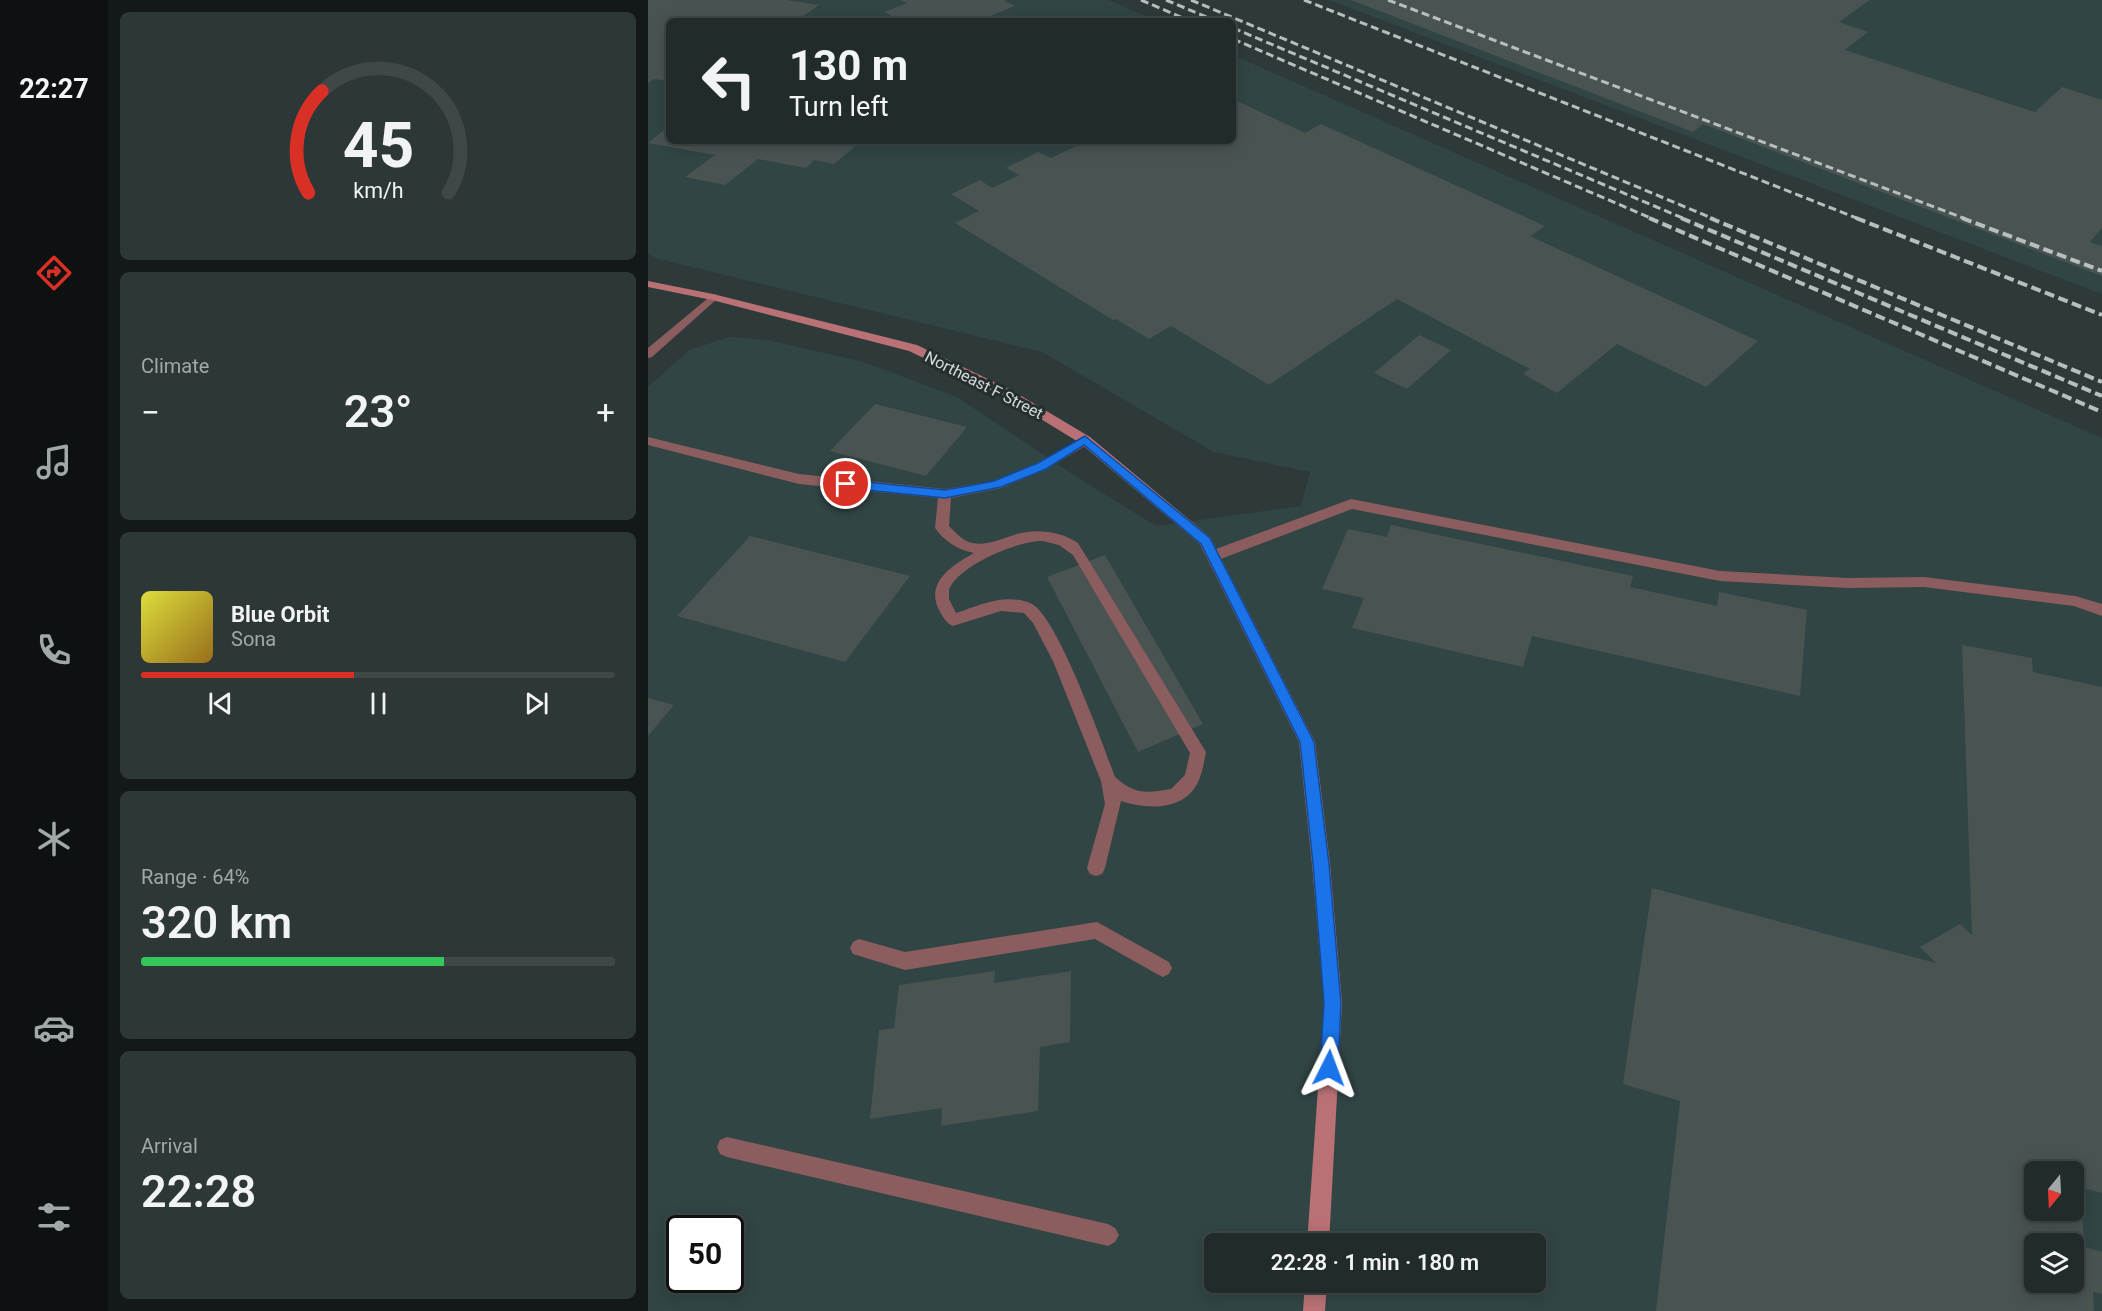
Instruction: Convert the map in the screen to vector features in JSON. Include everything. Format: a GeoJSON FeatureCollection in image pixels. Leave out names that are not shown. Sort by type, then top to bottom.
{"type":"FeatureCollection","features":[{"type":"Feature","properties":{"kind":"main road","name":"Northeast F Street"},"geometry":{"type":"LineString","coordinates":[[648,284],[712,297],[913,348],[1009,394],[1085,440],[1205,541],[1307,742],[1321,864],[1333,1003],[1319,1233]]}},
{"type":"Feature","properties":{"kind":"main road"},"geometry":{"type":"LineString","coordinates":[[1314,1311],[1315,1293]]}},
{"type":"Feature","properties":{"kind":"street"},"geometry":{"type":"LineString","coordinates":[[648,354],[712,297]]}},
{"type":"Feature","properties":{"kind":"street"},"geometry":{"type":"LineString","coordinates":[[648,441],[799,479],[945,494],[996,484],[1042,466],[1085,440]]}},
{"type":"Feature","properties":{"kind":"street"},"geometry":{"type":"LineString","coordinates":[[945,494],[942,528],[961,546],[982,550],[1037,536],[1056,538],[1070,543],[1078,551],[1198,752],[1192,778],[1176,796],[1147,800],[1124,795],[1109,781]]}},
{"type":"Feature","properties":{"kind":"street"},"geometry":{"type":"LineString","coordinates":[[1213,556],[1351,504],[1720,576],[1848,583],[1924,582],[2074,601],[2102,610]]}},
{"type":"Feature","properties":{"kind":"street"},"geometry":{"type":"LineString","coordinates":[[1015,540],[956,571],[943,584],[942,598],[953,620],[981,609],[1007,604],[1028,609],[1042,625],[1059,659],[1109,781],[1113,804],[1096,868]]}},
{"type":"Feature","properties":{"kind":"street"},"geometry":{"type":"LineString","coordinates":[[860,948],[905,961],[1097,930],[1164,968]]}},
{"type":"Feature","properties":{"kind":"street"},"geometry":{"type":"LineString","coordinates":[[727,1147],[1108,1234]]}},
{"type":"Feature","properties":{"kind":"shaded area"},"geometry":{"type":"Polygon","coordinates":[[[648,0],[1109,0],[1149,18],[666,18],[666,144],[1236,144],[1236,56],[2102,438],[2102,1311],[648,1311],[648,387],[689,350],[729,337],[767,340],[864,362],[957,397],[1072,474],[1156,526],[1301,506],[1310,472],[1214,452],[1042,352],[655,258],[648,253],[648,0]]]}},
{"type":"Feature","properties":{"kind":"shaded area"},"geometry":{"type":"Polygon","coordinates":[[[1329,0],[2102,0],[2102,294],[1329,0]]]}},
{"type":"Feature","properties":{"kind":"building"},"geometry":{"type":"Polygon","coordinates":[[[648,0],[786,0],[819,5],[800,18],[666,18],[666,81],[654,79],[648,83],[648,0]]]}},
{"type":"Feature","properties":{"kind":"building"},"geometry":{"type":"Polygon","coordinates":[[[900,0],[1007,0],[1004,1],[1015,6],[985,18],[895,18],[884,12],[907,3],[900,0]]]}},
{"type":"Feature","properties":{"kind":"building"},"geometry":{"type":"Polygon","coordinates":[[[1351,0],[1870,0],[1839,22],[1868,32],[1845,50],[2035,112],[2062,87],[2102,100],[2102,228],[2090,242],[2102,246],[2102,276],[1703,124],[1693,132],[1351,0]]]}},
{"type":"Feature","properties":{"kind":"building"},"geometry":{"type":"Polygon","coordinates":[[[1236,100],[1305,133],[1321,124],[1545,226],[1530,236],[1758,341],[1706,387],[1617,344],[1557,393],[1523,374],[1530,369],[1397,299],[1269,385],[1171,326],[1149,339],[1116,319],[1113,320],[955,223],[979,211],[951,194],[980,180],[992,188],[1019,175],[1006,168],[1038,152],[1051,158],[1081,144],[1236,144],[1236,100]]]}},
{"type":"Feature","properties":{"kind":"building"},"geometry":{"type":"Polygon","coordinates":[[[666,128],[666,144],[858,144],[834,164],[814,160],[806,168],[758,159],[725,185],[685,177],[715,155],[648,143],[666,128]]]}},
{"type":"Feature","properties":{"kind":"building"},"geometry":{"type":"Polygon","coordinates":[[[1419,335],[1451,350],[1407,389],[1374,373],[1419,335]]]}},
{"type":"Feature","properties":{"kind":"building"},"geometry":{"type":"Polygon","coordinates":[[[875,404],[967,427],[926,476],[830,451],[875,404]]]}},
{"type":"Feature","properties":{"kind":"building"},"geometry":{"type":"Polygon","coordinates":[[[1391,525],[1633,576],[1630,587],[1717,606],[1719,592],[1807,610],[1800,696],[1532,636],[1523,667],[1352,628],[1364,598],[1322,589],[1348,529],[1387,537],[1391,525]]]}},
{"type":"Feature","properties":{"kind":"building"},"geometry":{"type":"Polygon","coordinates":[[[750,536],[910,576],[845,662],[677,616],[750,536]]]}},
{"type":"Feature","properties":{"kind":"building"},"geometry":{"type":"Polygon","coordinates":[[[1105,555],[1203,724],[1138,752],[1047,577],[1105,555]]]}},
{"type":"Feature","properties":{"kind":"building"},"geometry":{"type":"Polygon","coordinates":[[[1962,645],[2032,658],[2033,672],[2102,687],[2102,1193],[2084,1188],[2084,1161],[2024,1161],[2024,1221],[2082,1221],[2084,1233],[2024,1233],[2024,1293],[2084,1293],[2084,1237],[2085,1247],[2102,1252],[2102,1294],[2093,1292],[2094,1311],[1656,1311],[1680,1101],[1623,1084],[1652,888],[1936,963],[1920,947],[1960,924],[1972,935],[1962,645]]]}},
{"type":"Feature","properties":{"kind":"building"},"geometry":{"type":"Polygon","coordinates":[[[648,698],[674,705],[648,736],[648,698]]]}},
{"type":"Feature","properties":{"kind":"building"},"geometry":{"type":"Polygon","coordinates":[[[995,971],[994,983],[1071,971],[1070,1042],[1040,1047],[1038,1111],[941,1126],[942,1108],[870,1119],[879,1030],[894,1028],[899,985],[995,971]]]}},
{"type":"Feature","properties":{"kind":"railway"},"geometry":{"type":"LineString","coordinates":[[1141,0],[1183,18]]}},
{"type":"Feature","properties":{"kind":"railway"},"geometry":{"type":"LineString","coordinates":[[1166,0],[1209,18]]}},
{"type":"Feature","properties":{"kind":"railway"},"geometry":{"type":"LineString","coordinates":[[1191,0],[1234,18]]}},
{"type":"Feature","properties":{"kind":"railway"},"geometry":{"type":"LineString","coordinates":[[1304,0],[1859,219]]}},
{"type":"Feature","properties":{"kind":"railway"},"geometry":{"type":"LineString","coordinates":[[1388,0],[1966,219]]}},
{"type":"Feature","properties":{"kind":"railway"},"geometry":{"type":"LineString","coordinates":[[1236,19],[1714,219]]}},
{"type":"Feature","properties":{"kind":"railway"},"geometry":{"type":"LineString","coordinates":[[1236,29],[1685,219]]}},
{"type":"Feature","properties":{"kind":"railway"},"geometry":{"type":"LineString","coordinates":[[1236,40],[1653,219]]}},
{"type":"Feature","properties":{"kind":"railway"},"geometry":{"type":"LineString","coordinates":[[1649,218],[2102,412]]}},
{"type":"Feature","properties":{"kind":"railway"},"geometry":{"type":"LineString","coordinates":[[1681,218],[2102,396]]}},
{"type":"Feature","properties":{"kind":"railway"},"geometry":{"type":"LineString","coordinates":[[1710,218],[2102,382]]}},
{"type":"Feature","properties":{"kind":"railway"},"geometry":{"type":"LineString","coordinates":[[1856,218],[2102,315]]}},
{"type":"Feature","properties":{"kind":"railway"},"geometry":{"type":"LineString","coordinates":[[1962,218],[2102,271]]}},
{"type":"Feature","properties":{"kind":"route"},"geometry":{"type":"LineString","coordinates":[[846,484],[945,494],[979,488],[996,484],[1042,466],[1085,440],[1205,541],[1307,742],[1321,864],[1333,1003],[1329,1068]]}}]}
